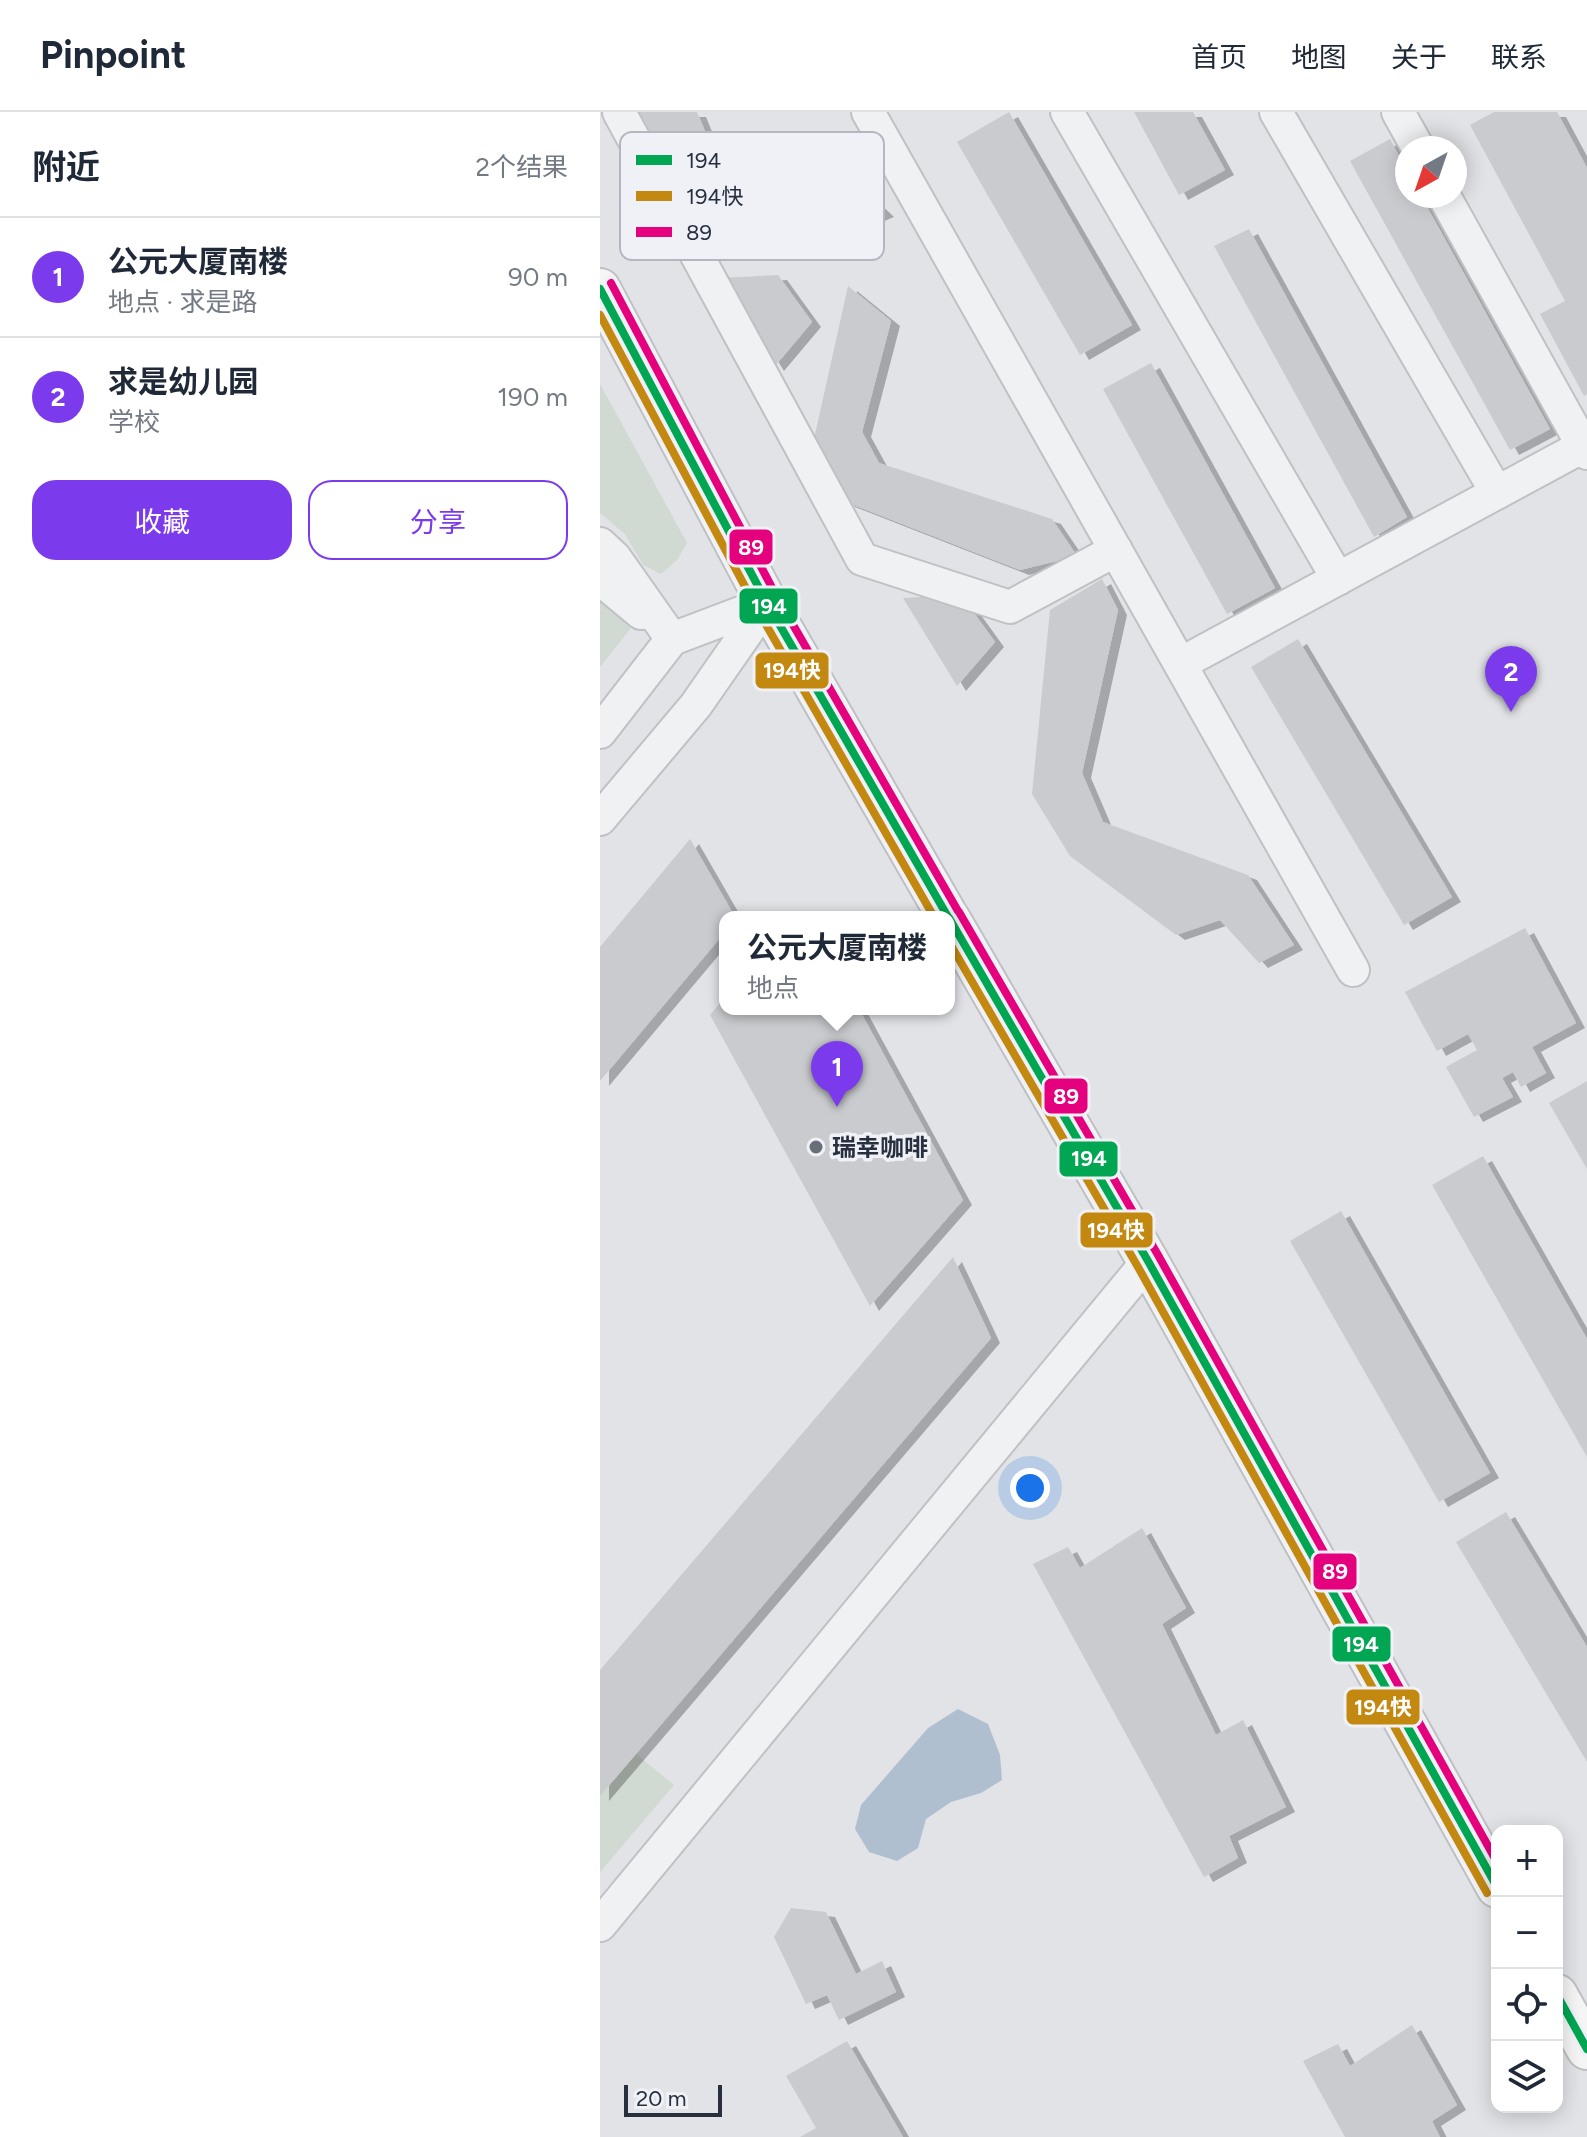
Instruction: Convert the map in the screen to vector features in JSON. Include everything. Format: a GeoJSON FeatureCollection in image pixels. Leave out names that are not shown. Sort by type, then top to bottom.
{"type":"FeatureCollection","features":[{"type":"Feature","properties":{"kind":"main road"},"geometry":{"type":"LineString","coordinates":[[600,289],[767,603],[945,911]]}},
{"type":"Feature","properties":{"kind":"main road"},"geometry":{"type":"LineString","coordinates":[[955,928],[1148,1261],[1491,1876]]}},
{"type":"Feature","properties":{"kind":"main road"},"geometry":{"type":"LineString","coordinates":[[1563,2006],[1587,2049]]}},
{"type":"Feature","properties":{"kind":"street"},"geometry":{"type":"LineString","coordinates":[[619,112],[630,132]]}},
{"type":"Feature","properties":{"kind":"street"},"geometry":{"type":"LineString","coordinates":[[868,112],[879,132]]}},
{"type":"Feature","properties":{"kind":"street"},"geometry":{"type":"LineString","coordinates":[[1067,112],[1338,579]]}},
{"type":"Feature","properties":{"kind":"street"},"geometry":{"type":"LineString","coordinates":[[1276,112],[1497,493]]}},
{"type":"Feature","properties":{"kind":"street"},"geometry":{"type":"LineString","coordinates":[[1398,112],[1411,136]]}},
{"type":"Feature","properties":{"kind":"street"},"geometry":{"type":"LineString","coordinates":[[884,140],[1353,970]]}},
{"type":"Feature","properties":{"kind":"street"},"geometry":{"type":"LineString","coordinates":[[1180,664],[1586,448],[1451,208]]}},
{"type":"Feature","properties":{"kind":"street"},"geometry":{"type":"LineString","coordinates":[[699,260],[862,559],[1010,607],[1116,550]]}},
{"type":"Feature","properties":{"kind":"street"},"geometry":{"type":"LineString","coordinates":[[600,544],[615,558],[672,639]]}},
{"type":"Feature","properties":{"kind":"street"},"geometry":{"type":"LineString","coordinates":[[600,579],[672,639]]}},
{"type":"Feature","properties":{"kind":"street"},"geometry":{"type":"LineString","coordinates":[[600,732],[672,639],[767,603]]}},
{"type":"Feature","properties":{"kind":"street"},"geometry":{"type":"LineString","coordinates":[[600,819],[696,705],[767,603]]}},
{"type":"Feature","properties":{"kind":"street"},"geometry":{"type":"LineString","coordinates":[[600,1925],[1148,1261]]}},
{"type":"Feature","properties":{"kind":"shaded area"},"geometry":{"type":"Polygon","coordinates":[[[600,384],[687,543],[677,560],[661,574],[643,565],[625,534],[600,513],[600,384]]]}},
{"type":"Feature","properties":{"kind":"shaded area"},"geometry":{"type":"Polygon","coordinates":[[[600,602],[631,628],[600,667],[600,602]]]}},
{"type":"Feature","properties":{"kind":"shaded area"},"geometry":{"type":"Polygon","coordinates":[[[636,1754],[674,1785],[600,1872],[600,1796],[636,1754]]]}},
{"type":"Feature","properties":{"kind":"water"},"geometry":{"type":"Polygon","coordinates":[[[958,1709],[988,1724],[1000,1755],[1002,1780],[981,1793],[951,1802],[926,1819],[918,1848],[897,1861],[869,1852],[855,1829],[861,1805],[928,1728],[958,1709]]]}},
{"type":"Feature","properties":{"kind":"building"},"geometry":{"type":"Polygon","coordinates":[[[639,112],[697,112],[705,132],[649,132],[639,112]]]}},
{"type":"Feature","properties":{"kind":"building"},"geometry":{"type":"Polygon","coordinates":[[[1009,112],[1132,325],[1080,355],[957,142],[1009,112]]]}},
{"type":"Feature","properties":{"kind":"building"},"geometry":{"type":"Polygon","coordinates":[[[1134,112],[1193,112],[1225,170],[1179,195],[1134,112]]]}},
{"type":"Feature","properties":{"kind":"building"},"geometry":{"type":"Polygon","coordinates":[[[1494,112],[1557,112],[1587,168],[1587,394],[1584,396],[1540,314],[1565,301],[1470,125],[1494,112]]]}},
{"type":"Feature","properties":{"kind":"building"},"geometry":{"type":"Polygon","coordinates":[[[1390,139],[1395,148],[1395,208],[1428,208],[1550,429],[1510,450],[1350,161],[1390,139]]]}},
{"type":"Feature","properties":{"kind":"building"},"geometry":{"type":"Polygon","coordinates":[[[1249,229],[1407,517],[1374,537],[1214,246],[1249,229]]]}},
{"type":"Feature","properties":{"kind":"building"},"geometry":{"type":"Polygon","coordinates":[[[778,275],[812,322],[775,366],[721,278],[778,275]]]}},
{"type":"Feature","properties":{"kind":"building"},"geometry":{"type":"Polygon","coordinates":[[[848,286],[891,321],[862,432],[879,463],[1052,519],[1077,556],[1020,570],[846,502],[810,457],[848,286]]]}},
{"type":"Feature","properties":{"kind":"building"},"geometry":{"type":"Polygon","coordinates":[[[1151,363],[1275,588],[1227,614],[1103,389],[1151,363]]]}},
{"type":"Feature","properties":{"kind":"building"},"geometry":{"type":"Polygon","coordinates":[[[1102,579],[1118,610],[1082,773],[1103,822],[1248,875],[1294,945],[1259,963],[1220,920],[1176,935],[1070,856],[1032,794],[1050,610],[1102,579]]]}},
{"type":"Feature","properties":{"kind":"building"},"geometry":{"type":"Polygon","coordinates":[[[961,595],[995,642],[957,686],[903,598],[961,595]]]}},
{"type":"Feature","properties":{"kind":"building"},"geometry":{"type":"Polygon","coordinates":[[[1298,639],[1452,897],[1404,925],[1251,667],[1298,639]]]}},
{"type":"Feature","properties":{"kind":"building"},"geometry":{"type":"Polygon","coordinates":[[[690,839],[732,911],[719,911],[719,939],[600,1081],[600,947],[690,839]]]}},
{"type":"Feature","properties":{"kind":"building"},"geometry":{"type":"Polygon","coordinates":[[[1525,928],[1576,1023],[1532,1047],[1546,1073],[1521,1087],[1513,1072],[1502,1078],[1513,1097],[1474,1117],[1446,1067],[1477,1050],[1468,1034],[1437,1051],[1405,992],[1525,928]]]}},
{"type":"Feature","properties":{"kind":"building"},"geometry":{"type":"Polygon","coordinates":[[[719,1004],[719,1015],[862,1015],[963,1200],[870,1306],[710,1015],[719,1004]]]}},
{"type":"Feature","properties":{"kind":"building"},"geometry":{"type":"Polygon","coordinates":[[[1587,1081],[1587,1169],[1549,1103],[1587,1081]]]}},
{"type":"Feature","properties":{"kind":"building"},"geometry":{"type":"Polygon","coordinates":[[[1483,1156],[1587,1339],[1587,1457],[1432,1185],[1483,1156]]]}},
{"type":"Feature","properties":{"kind":"building"},"geometry":{"type":"Polygon","coordinates":[[[1341,1211],[1490,1473],[1439,1502],[1290,1241],[1341,1211]]]}},
{"type":"Feature","properties":{"kind":"building"},"geometry":{"type":"Polygon","coordinates":[[[953,1257],[991,1338],[600,1796],[600,1670],[953,1257]]]}},
{"type":"Feature","properties":{"kind":"building"},"geometry":{"type":"Polygon","coordinates":[[[1506,1512],[1587,1647],[1587,1762],[1456,1542],[1506,1512]]]}},
{"type":"Feature","properties":{"kind":"building"},"geometry":{"type":"Polygon","coordinates":[[[1142,1528],[1186,1608],[1162,1624],[1216,1735],[1243,1720],[1286,1807],[1229,1836],[1238,1858],[1204,1877],[1033,1564],[1068,1547],[1080,1568],[1142,1528]]]}},
{"type":"Feature","properties":{"kind":"building"},"geometry":{"type":"Polygon","coordinates":[[[791,1908],[826,1912],[856,1974],[882,1961],[896,1992],[839,2020],[827,1995],[806,2004],[774,1937],[791,1908]]]}},
{"type":"Feature","properties":{"kind":"building"},"geometry":{"type":"Polygon","coordinates":[[[1412,2025],[1457,2105],[1432,2121],[1440,2137],[1345,2137],[1303,2061],[1338,2044],[1350,2066],[1412,2025]]]}},
{"type":"Feature","properties":{"kind":"building"},"geometry":{"type":"Polygon","coordinates":[[[847,2041],[903,2137],[800,2137],[816,2128],[786,2076],[847,2041]]]}},
{"type":"Feature","properties":{"kind":"transit line","name":"89"},"geometry":{"type":"LineString","coordinates":[[611,283],[777,597],[958,911]]}},
{"type":"Feature","properties":{"kind":"transit line","name":"194"},"geometry":{"type":"LineString","coordinates":[[600,289],[767,603],[945,911]]}},
{"type":"Feature","properties":{"kind":"transit line","name":"194快"},"geometry":{"type":"LineString","coordinates":[[600,315],[757,609],[931,911]]}},
{"type":"Feature","properties":{"kind":"transit line","name":"89"},"geometry":{"type":"LineString","coordinates":[[959,912],[1158,1255],[1491,1851]]}},
{"type":"Feature","properties":{"kind":"transit line","name":"194"},"geometry":{"type":"LineString","coordinates":[[955,928],[1148,1261],[1491,1876]]}},
{"type":"Feature","properties":{"kind":"transit line","name":"194快"},"geometry":{"type":"LineString","coordinates":[[955,952],[1138,1267],[1487,1893]]}},
{"type":"Feature","properties":{"kind":"transit line","name":"194"},"geometry":{"type":"LineString","coordinates":[[1563,2006],[1587,2049]]}},
{"type":"Feature","properties":{"kind":"place","name":"求是幼儿园"},"geometry":{"type":"Point","coordinates":[1511,712]}},
{"type":"Feature","properties":{"kind":"place","name":"公元大厦南楼"},"geometry":{"type":"Point","coordinates":[837,1107]}},
{"type":"Feature","properties":{"kind":"place","name":"瑞幸咖啡"},"geometry":{"type":"Point","coordinates":[816,1147]}}]}
